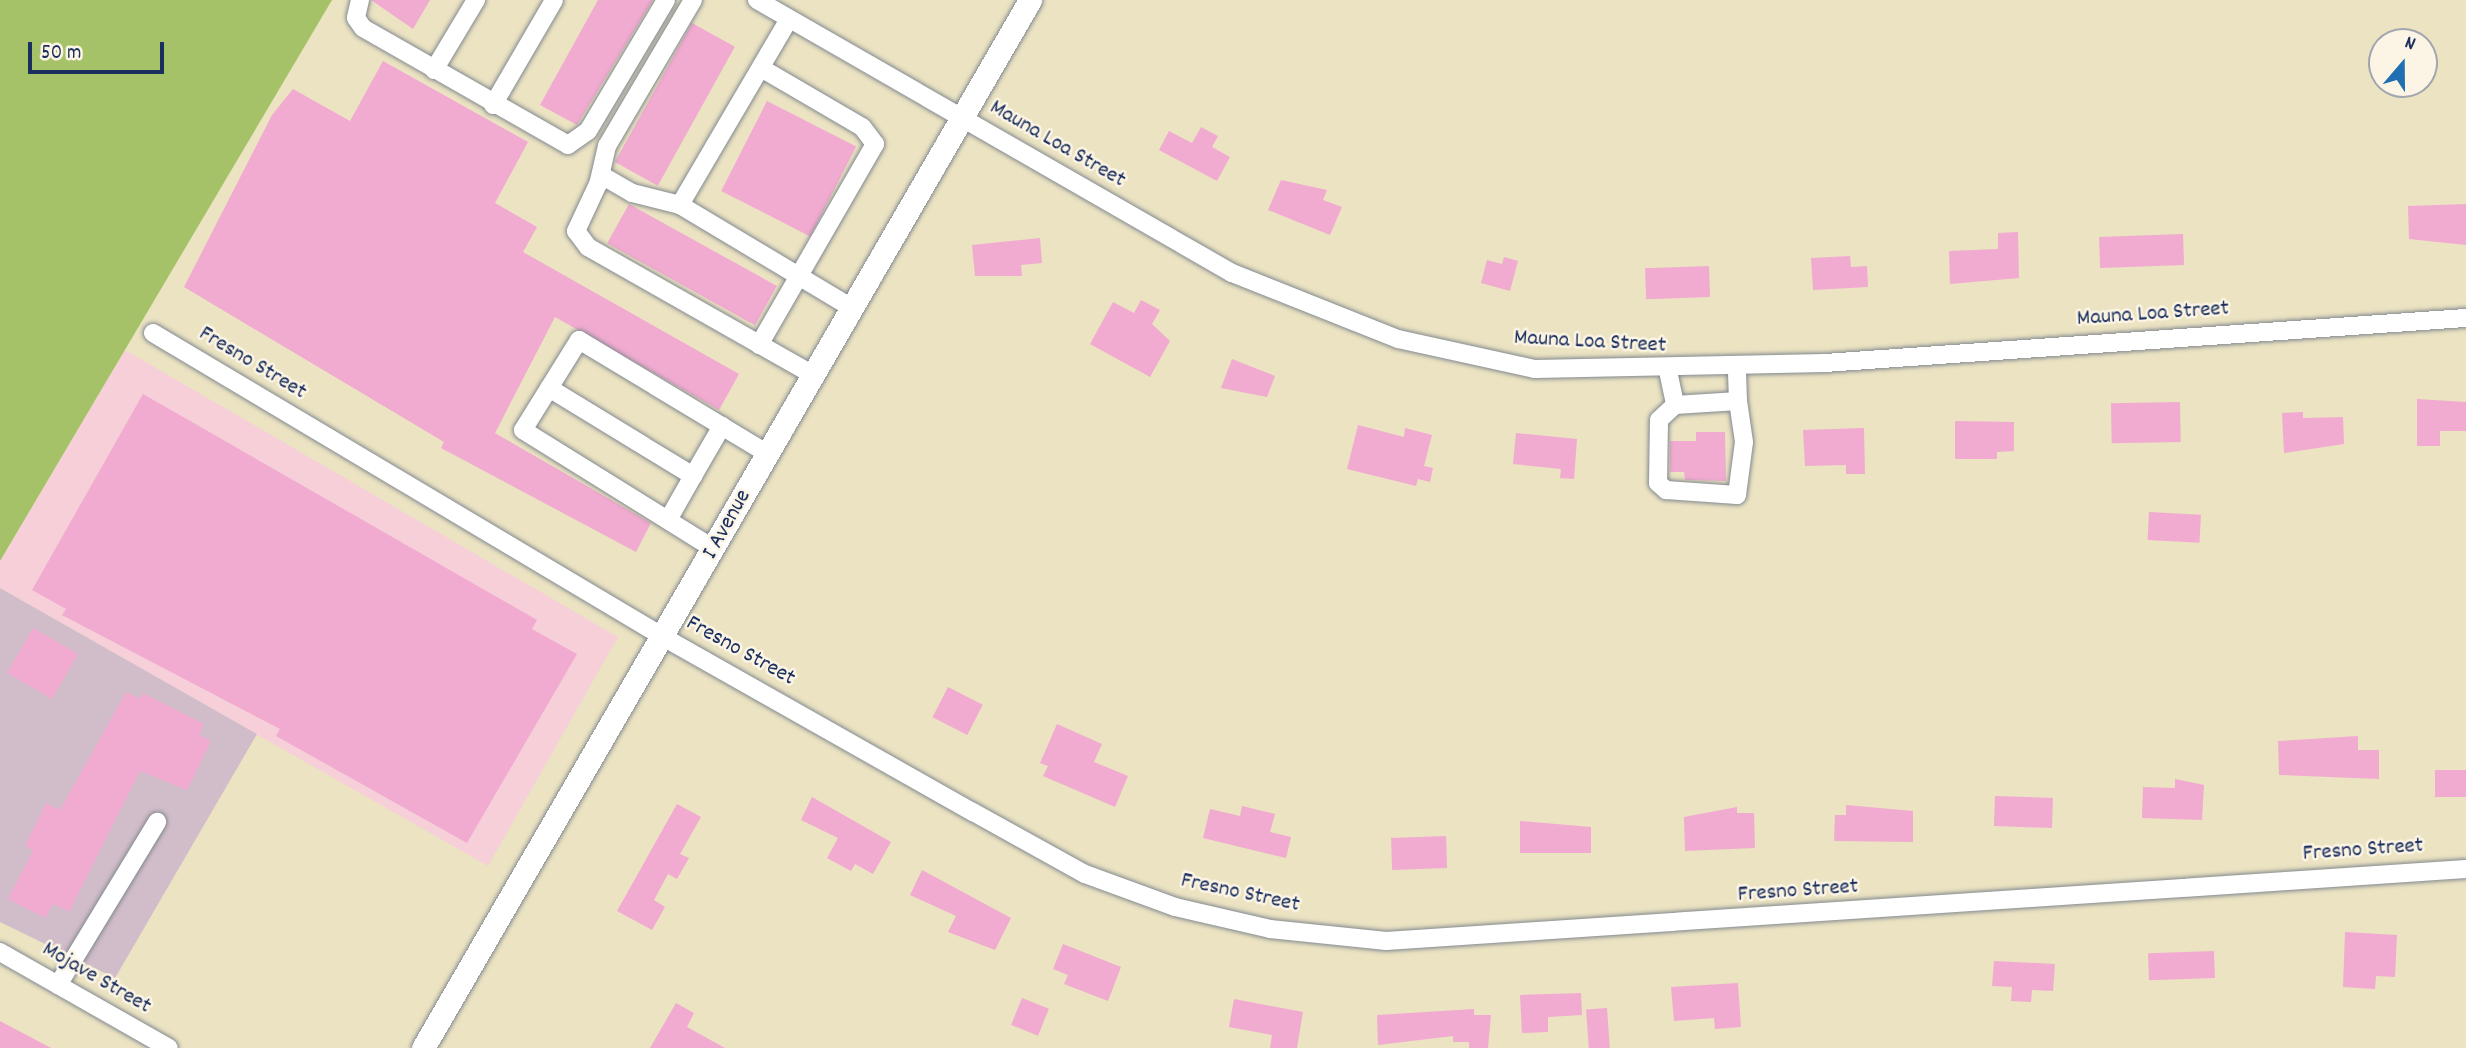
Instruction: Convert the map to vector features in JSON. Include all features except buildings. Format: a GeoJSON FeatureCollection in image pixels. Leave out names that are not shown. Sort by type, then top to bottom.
{"type":"FeatureCollection","features":[{"type":"Feature","properties":{"kind":"main road","name":"I Avenue"},"geometry":{"type":"LineString","coordinates":[[423,1048],[665,638],[813,375],[1030,0]]}},
{"type":"Feature","properties":{"kind":"street"},"geometry":{"type":"LineString","coordinates":[[360,0],[356,18],[434,69],[555,141],[579,142],[666,0]]}},
{"type":"Feature","properties":{"kind":"street"},"geometry":{"type":"LineString","coordinates":[[434,69],[476,0]]}},
{"type":"Feature","properties":{"kind":"street"},"geometry":{"type":"LineString","coordinates":[[493,105],[554,0]]}},
{"type":"Feature","properties":{"kind":"street"},"geometry":{"type":"LineString","coordinates":[[693,0],[607,146],[601,175],[579,221],[579,239],[813,375]]}},
{"type":"Feature","properties":{"kind":"street","name":"Mauna Loa Street"},"geometry":{"type":"LineString","coordinates":[[757,0],[1232,273],[1386,334],[1535,369],[1668,371],[1737,368],[2466,318]]}},
{"type":"Feature","properties":{"kind":"street"},"geometry":{"type":"LineString","coordinates":[[680,205],[789,19]]}},
{"type":"Feature","properties":{"kind":"street"},"geometry":{"type":"LineString","coordinates":[[759,345],[875,144],[862,127],[761,68]]}},
{"type":"Feature","properties":{"kind":"street"},"geometry":{"type":"LineString","coordinates":[[601,175],[632,193],[680,205],[852,307]]}},
{"type":"Feature","properties":{"kind":"street","name":"Fresno Street"},"geometry":{"type":"LineString","coordinates":[[153,333],[665,638],[1085,874],[1175,907],[1270,929],[1387,941],[1500,938],[2466,869]]}},
{"type":"Feature","properties":{"kind":"street"},"geometry":{"type":"LineString","coordinates":[[714,549],[523,430],[579,340],[768,454]]}},
{"type":"Feature","properties":{"kind":"street"},"geometry":{"type":"LineString","coordinates":[[1737,368],[1738,401],[1744,442],[1737,495],[1666,490],[1658,483],[1659,420],[1675,405],[1738,401]]}},
{"type":"Feature","properties":{"kind":"street"},"geometry":{"type":"LineString","coordinates":[[1668,371],[1675,405]]}},
{"type":"Feature","properties":{"kind":"street"},"geometry":{"type":"LineString","coordinates":[[549,388],[694,476]]}},
{"type":"Feature","properties":{"kind":"street"},"geometry":{"type":"LineString","coordinates":[[667,520],[722,426]]}},
{"type":"Feature","properties":{"kind":"street"},"geometry":{"type":"LineString","coordinates":[[58,985],[157,822]]}},
{"type":"Feature","properties":{"kind":"street","name":"Mojave Street"},"geometry":{"type":"LineString","coordinates":[[0,952],[169,1048]]}},
{"type":"Feature","properties":{"kind":"shaded area"},"geometry":{"type":"Polygon","coordinates":[[[125,350],[618,637],[488,866],[0,588],[0,561],[125,350]]]}},
{"type":"Feature","properties":{"kind":"shaded area"},"geometry":{"type":"Polygon","coordinates":[[[0,588],[257,734],[115,978],[0,922],[0,588]]]}},
{"type":"Feature","properties":{"kind":"green space"},"geometry":{"type":"Polygon","coordinates":[[[0,0],[332,0],[0,561],[0,0]]]}}]}
